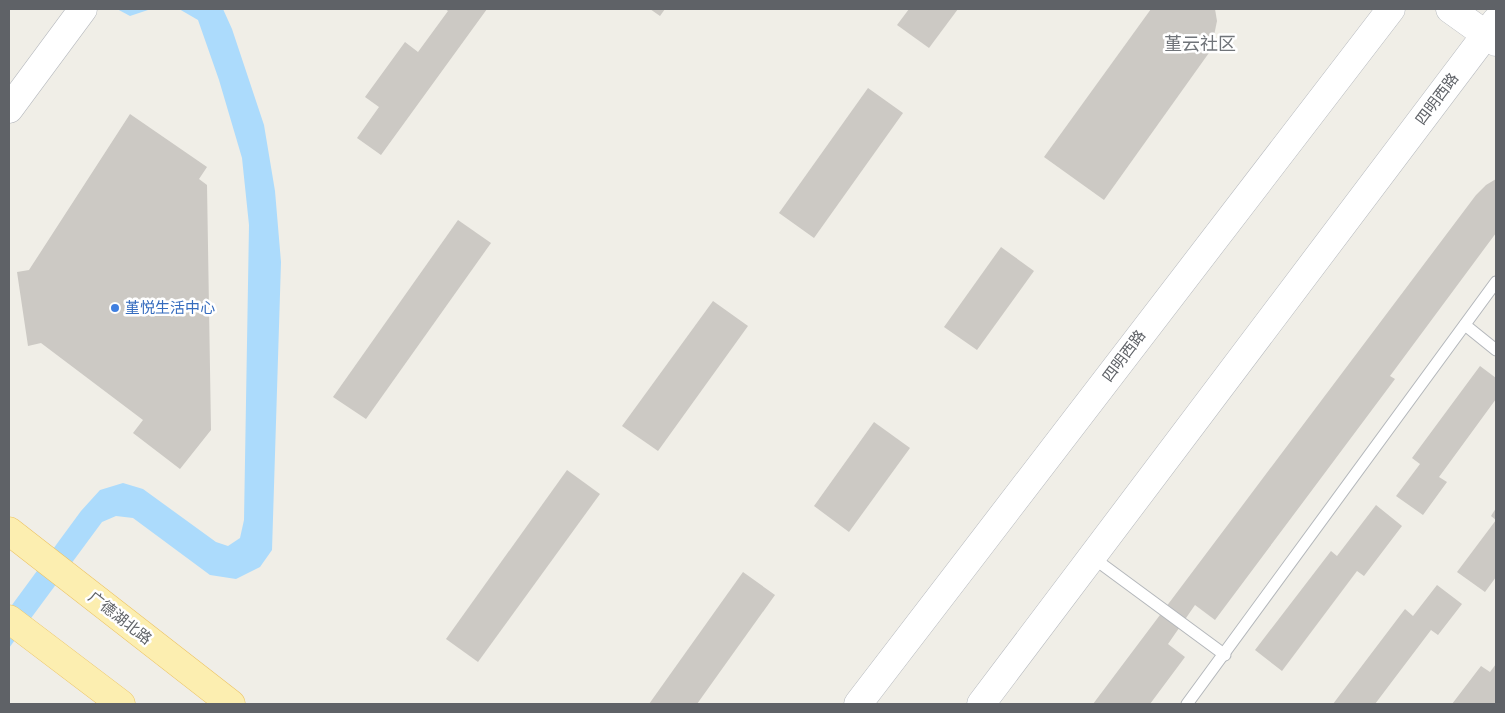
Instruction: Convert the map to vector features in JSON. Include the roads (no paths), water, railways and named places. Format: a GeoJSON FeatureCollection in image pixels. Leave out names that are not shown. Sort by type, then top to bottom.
{"type":"FeatureCollection","features":[{"type":"Feature","properties":{"kind":"main road"},"geometry":{"type":"LineString","coordinates":[[9,109],[83,9]]}},
{"type":"Feature","properties":{"kind":"main road","name":"四明西路"},"geometry":{"type":"LineString","coordinates":[[858,704],[1391,9]]}},
{"type":"Feature","properties":{"kind":"main road"},"geometry":{"type":"LineString","coordinates":[[1450,9],[1493,33]]}},
{"type":"Feature","properties":{"kind":"main road","name":"四明西路"},"geometry":{"type":"LineString","coordinates":[[981,704],[1493,33]]}},
{"type":"Feature","properties":{"kind":"main road","name":"广德湖北路"},"geometry":{"type":"LineString","coordinates":[[9,532],[231,704]]}},
{"type":"Feature","properties":{"kind":"main road"},"geometry":{"type":"LineString","coordinates":[[9,619],[121,704]]}},
{"type":"Feature","properties":{"kind":"lane"},"geometry":{"type":"LineString","coordinates":[[1187,704],[1496,282]]}},
{"type":"Feature","properties":{"kind":"lane"},"geometry":{"type":"LineString","coordinates":[[1465,325],[1496,350]]}},
{"type":"Feature","properties":{"kind":"lane"},"geometry":{"type":"LineString","coordinates":[[1092,557],[1224,655]]}},
{"type":"Feature","properties":{"kind":"water"},"geometry":{"type":"Polygon","coordinates":[[[117,9],[151,9],[130,16],[117,9]]]}},
{"type":"Feature","properties":{"kind":"water"},"geometry":{"type":"Polygon","coordinates":[[[179,9],[223,9],[232,29],[264,125],[275,191],[281,262],[272,550],[260,567],[236,579],[210,575],[133,518],[116,516],[102,522],[9,648],[9,609],[81,511],[100,490],[123,483],[143,489],[216,542],[228,546],[240,538],[244,520],[249,225],[242,158],[219,80],[198,20],[179,9]]]}},
{"type":"Feature","properties":{"kind":"place","name":"堇悦生活中心"},"geometry":{"type":"Point","coordinates":[115,308]}},
{"type":"Feature","properties":{"kind":"district","name":"堇云社区"},"geometry":{"type":"Point","coordinates":[1200,44]}}]}
